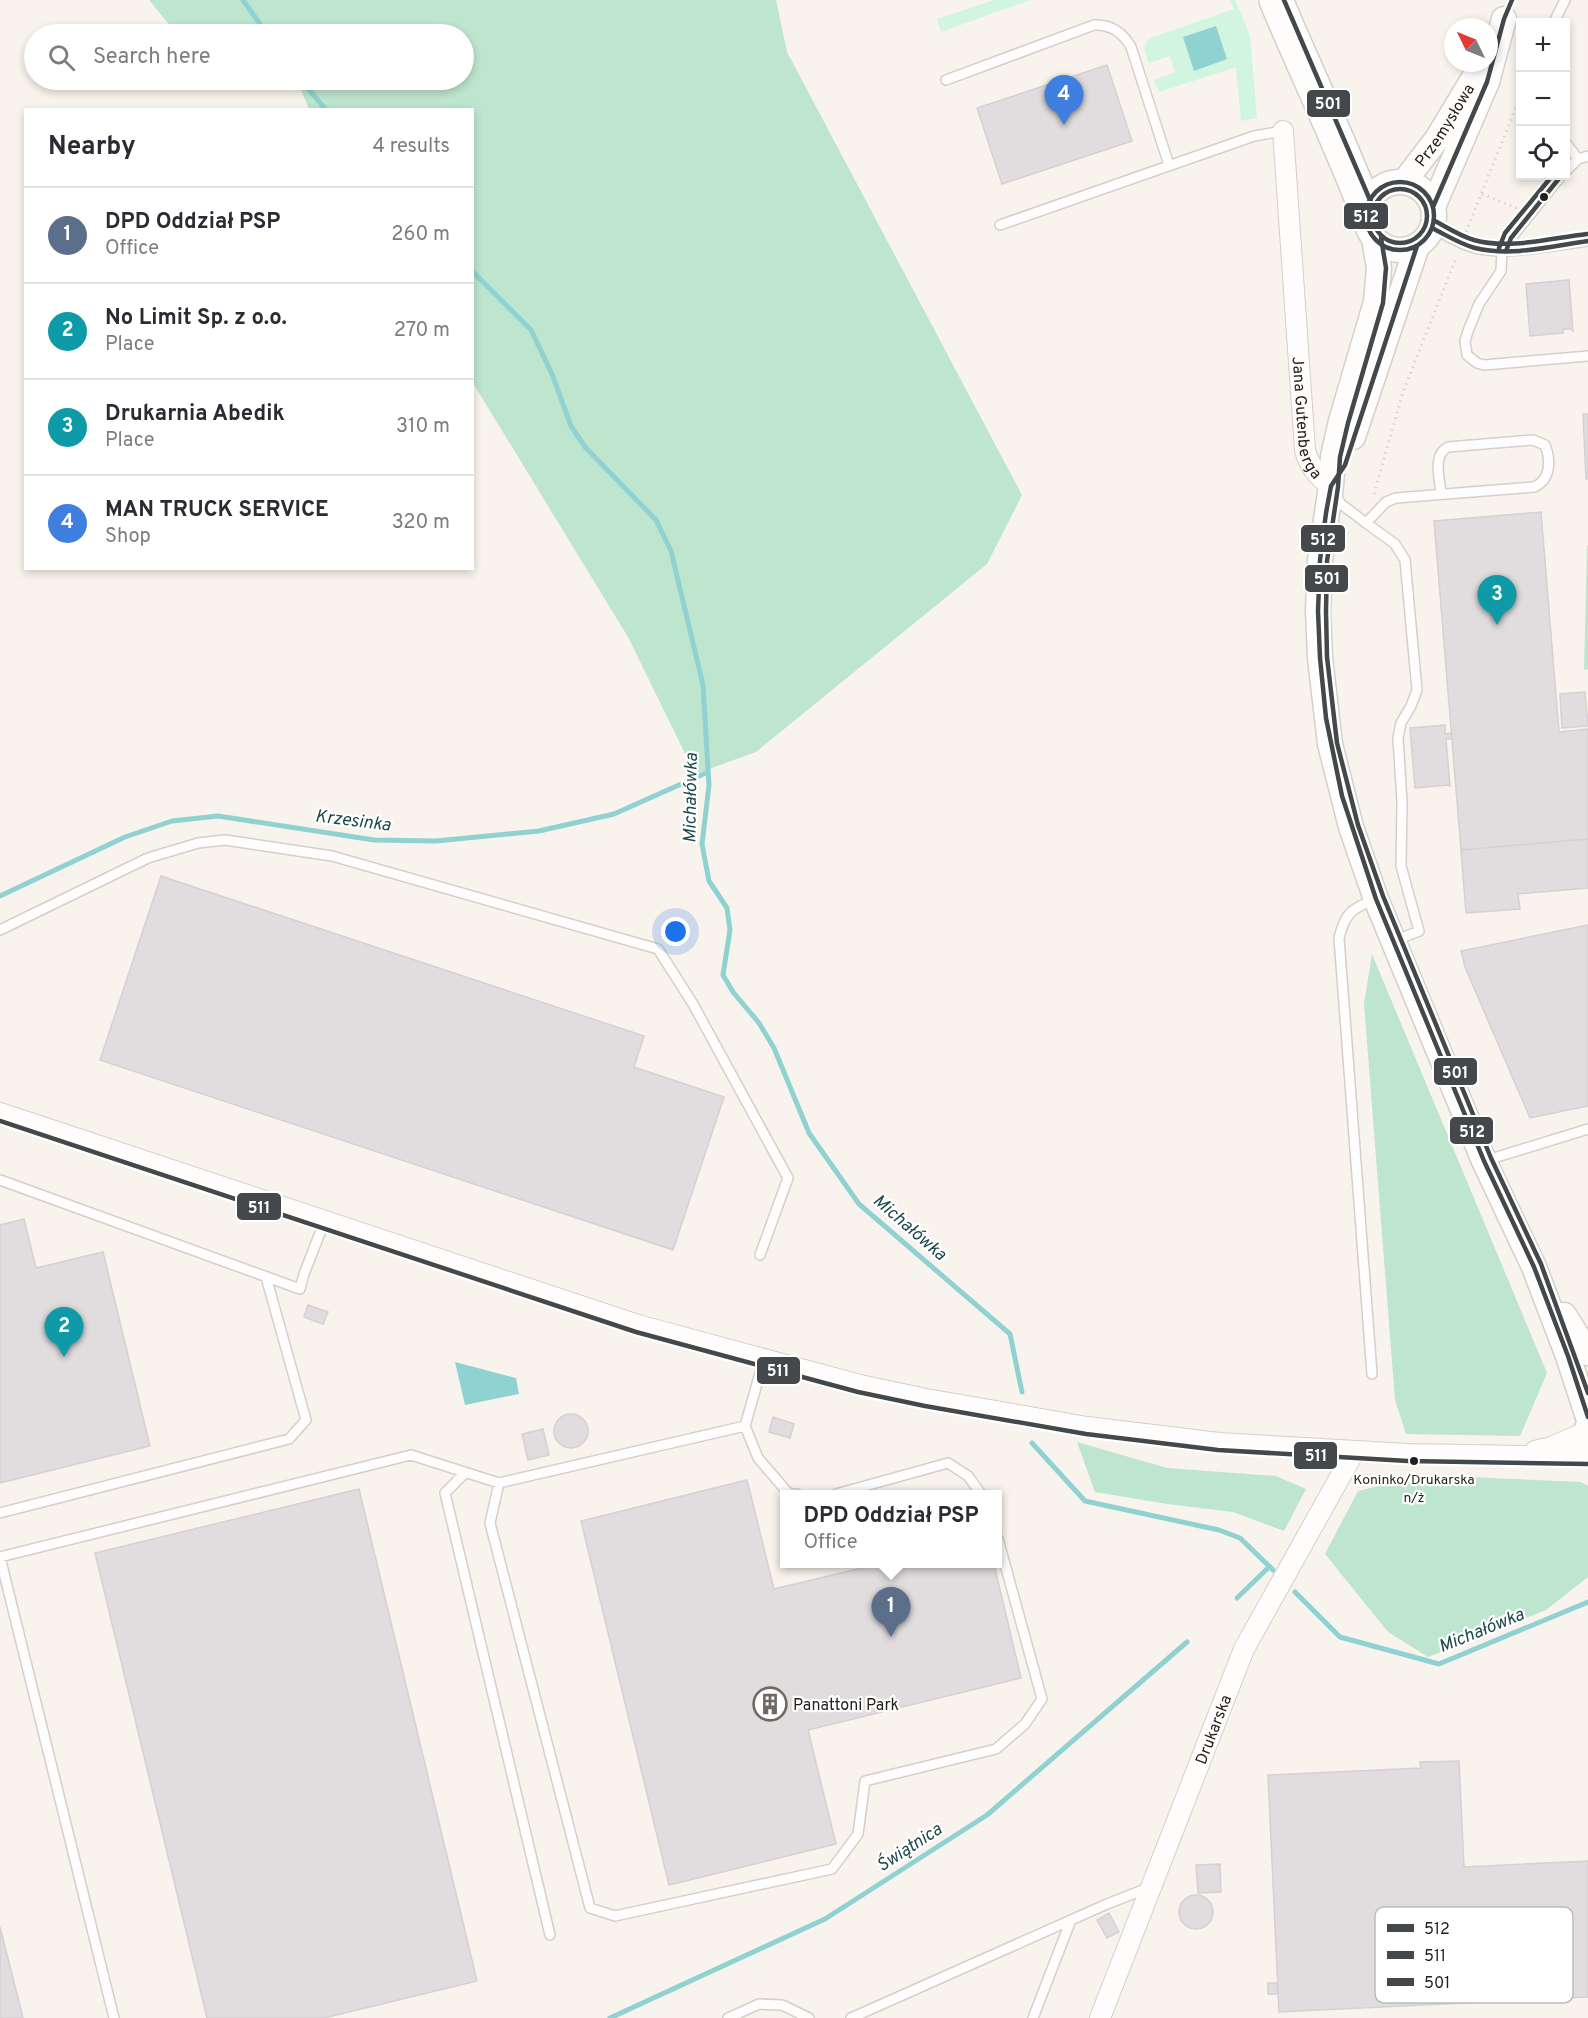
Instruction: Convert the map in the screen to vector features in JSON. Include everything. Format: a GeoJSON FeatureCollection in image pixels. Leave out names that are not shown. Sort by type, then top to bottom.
{"type":"FeatureCollection","features":[{"type":"Feature","properties":{"kind":"highway"},"geometry":{"type":"LineString","coordinates":[[1276,0],[1352,173],[1382,204]]}},
{"type":"Feature","properties":{"kind":"street","name":"Przemysłowa"},"geometry":{"type":"LineString","coordinates":[[1498,30],[1508,9]]}},
{"type":"Feature","properties":{"kind":"street","name":"Przemysłowa"},"geometry":{"type":"LineString","coordinates":[[1331,486],[1345,465],[1427,227],[1487,82],[1508,9]]}},
{"type":"Feature","properties":{"kind":"street","name":"Przemysłowa"},"geometry":{"type":"LineString","coordinates":[[1382,204],[1437,139],[1478,72]]}},
{"type":"Feature","properties":{"kind":"street","name":"Jana Gutenberga"},"geometry":{"type":"LineString","coordinates":[[1283,131],[1305,450],[1314,470],[1331,486],[1318,584],[1320,658],[1330,744],[1342,796],[1376,899],[1484,1161],[1534,1268],[1568,1356],[1588,1430]]}},
{"type":"Feature","properties":{"kind":"street"},"geometry":{"type":"LineString","coordinates":[[1413,185],[1429,198],[1427,227],[1406,250],[1394,250],[1383,246],[1382,204],[1413,185]]}},
{"type":"Feature","properties":{"kind":"street"},"geometry":{"type":"LineString","coordinates":[[1331,486],[1333,456],[1341,421],[1376,302],[1382,204]]}},
{"type":"Feature","properties":{"kind":"street"},"geometry":{"type":"LineString","coordinates":[[0,1113],[638,1325],[860,1385],[1016,1416],[1219,1443],[1354,1452],[1588,1457]]}},
{"type":"Feature","properties":{"kind":"street","name":"Jana Gutenberga"},"geometry":{"type":"LineString","coordinates":[[1534,1268],[1588,1353]]}},
{"type":"Feature","properties":{"kind":"street"},"geometry":{"type":"LineString","coordinates":[[1521,1454],[1551,1447],[1588,1430]]}},
{"type":"Feature","properties":{"kind":"street","name":"Drukarska"},"geometry":{"type":"LineString","coordinates":[[1101,2018],[1244,1650],[1354,1452]]}},
{"type":"Feature","properties":{"kind":"lane"},"geometry":{"type":"LineString","coordinates":[[1556,18],[1565,0]]}},
{"type":"Feature","properties":{"kind":"lane"},"geometry":{"type":"LineString","coordinates":[[946,80],[1095,26],[1110,27],[1123,36],[1131,47],[1169,165]]}},
{"type":"Feature","properties":{"kind":"lane"},"geometry":{"type":"LineString","coordinates":[[1000,225],[1254,136],[1283,131]]}},
{"type":"Feature","properties":{"kind":"lane"},"geometry":{"type":"LineString","coordinates":[[1570,147],[1583,158],[1570,168]]}},
{"type":"Feature","properties":{"kind":"lane"},"geometry":{"type":"LineString","coordinates":[[1558,180],[1504,250],[1501,271],[1479,304],[1468,331],[1465,341],[1467,355],[1478,363],[1484,364],[1588,356]]}},
{"type":"Feature","properties":{"kind":"lane"},"geometry":{"type":"LineString","coordinates":[[1427,227],[1473,247],[1504,250],[1588,241]]}},
{"type":"Feature","properties":{"kind":"lane"},"geometry":{"type":"LineString","coordinates":[[1366,523],[1386,502],[1396,498],[1534,487],[1540,485],[1548,473],[1545,445],[1533,440],[1448,447],[1438,458],[1441,494]]}},
{"type":"Feature","properties":{"kind":"lane"},"geometry":{"type":"LineString","coordinates":[[1331,486],[1341,504],[1395,544],[1405,560],[1417,690],[1401,723],[1398,738],[1402,802],[1401,866],[1419,931],[1394,941]]}},
{"type":"Feature","properties":{"kind":"lane"},"geometry":{"type":"LineString","coordinates":[[0,930],[148,858],[198,843],[225,840],[332,855],[658,949],[693,1004],[788,1178],[760,1255]]}},
{"type":"Feature","properties":{"kind":"lane"},"geometry":{"type":"LineString","coordinates":[[1372,1374],[1339,938],[1342,924],[1349,912],[1376,899]]}},
{"type":"Feature","properties":{"kind":"lane"},"geometry":{"type":"LineString","coordinates":[[1484,1161],[1588,1129]]}},
{"type":"Feature","properties":{"kind":"lane"},"geometry":{"type":"LineString","coordinates":[[0,1180],[300,1289],[325,1220]]}},
{"type":"Feature","properties":{"kind":"lane"},"geometry":{"type":"LineString","coordinates":[[0,1513],[288,1439],[306,1420],[266,1277]]}},
{"type":"Feature","properties":{"kind":"lane"},"geometry":{"type":"LineString","coordinates":[[764,1359],[745,1426],[758,1458],[786,1490]]}},
{"type":"Feature","properties":{"kind":"lane"},"geometry":{"type":"LineString","coordinates":[[114,2018],[0,1557],[411,1455],[499,1483],[745,1426]]}},
{"type":"Feature","properties":{"kind":"lane"},"geometry":{"type":"LineString","coordinates":[[850,1490],[948,1463],[968,1476],[978,1490]]}},
{"type":"Feature","properties":{"kind":"lane"},"geometry":{"type":"LineString","coordinates":[[465,1473],[445,1493],[550,1935]]}},
{"type":"Feature","properties":{"kind":"lane"},"geometry":{"type":"LineString","coordinates":[[499,1483],[490,1523],[501,1558],[590,1908],[615,1916],[832,1869],[858,1834],[865,1781],[996,1749],[1025,1724],[1042,1699],[1002,1554]]}},
{"type":"Feature","properties":{"kind":"lane"},"geometry":{"type":"LineString","coordinates":[[851,2018],[1150,1887]]}},
{"type":"Feature","properties":{"kind":"lane"},"geometry":{"type":"LineString","coordinates":[[1033,2018],[1071,1920]]}},
{"type":"Feature","properties":{"kind":"lane"},"geometry":{"type":"LineString","coordinates":[[728,2018],[759,2004],[782,2005],[810,2018]]}},
{"type":"Feature","properties":{"kind":"path"},"geometry":{"type":"LineString","coordinates":[[1466,234],[1516,109]]}},
{"type":"Feature","properties":{"kind":"path"},"geometry":{"type":"LineString","coordinates":[[1482,194],[1520,209]]}},
{"type":"Feature","properties":{"kind":"path"},"geometry":{"type":"LineString","coordinates":[[1377,510],[1372,498],[1403,392],[1456,258]]}},
{"type":"Feature","properties":{"kind":"green space"},"geometry":{"type":"Polygon","coordinates":[[[149,0],[776,0],[787,52],[1022,495],[987,564],[756,752],[695,774],[628,637],[474,385],[474,108],[309,108],[301,90],[474,90],[474,24],[169,24],[149,0]]]}},
{"type":"Feature","properties":{"kind":"green space"},"geometry":{"type":"Polygon","coordinates":[[[994,0],[1030,0],[941,32],[937,19],[994,0]]]}},
{"type":"Feature","properties":{"kind":"green space"},"geometry":{"type":"Polygon","coordinates":[[[1230,0],[1235,0],[1250,35],[1257,118],[1241,121],[1236,67],[1159,92],[1154,80],[1175,72],[1170,56],[1149,63],[1145,50],[1145,44],[1150,38],[1234,9],[1230,0]]]}},
{"type":"Feature","properties":{"kind":"green space"},"geometry":{"type":"Polygon","coordinates":[[[1587,546],[1588,669],[1584,670],[1587,546]]]}},
{"type":"Feature","properties":{"kind":"green space"},"geometry":{"type":"Polygon","coordinates":[[[1372,954],[1547,1373],[1520,1436],[1406,1434],[1395,1400],[1364,1004],[1372,954]]]}},
{"type":"Feature","properties":{"kind":"green space"},"geometry":{"type":"Polygon","coordinates":[[[1077,1442],[1167,1468],[1276,1476],[1306,1489],[1284,1531],[1233,1512],[1095,1492],[1077,1442]]]}},
{"type":"Feature","properties":{"kind":"green space"},"geometry":{"type":"Polygon","coordinates":[[[1423,1475],[1581,1482],[1588,1486],[1588,1577],[1546,1610],[1428,1657],[1388,1632],[1325,1554],[1358,1491],[1423,1475]]]}},
{"type":"Feature","properties":{"kind":"water"},"geometry":{"type":"Polygon","coordinates":[[[1216,26],[1227,59],[1194,71],[1183,37],[1216,26]]]}},
{"type":"Feature","properties":{"kind":"water"},"geometry":{"type":"Polygon","coordinates":[[[455,1362],[516,1378],[519,1394],[465,1405],[455,1362]]]}},
{"type":"Feature","properties":{"kind":"building"},"geometry":{"type":"Polygon","coordinates":[[[1107,65],[1132,141],[1002,184],[977,108],[1107,65]]]}},
{"type":"Feature","properties":{"kind":"building"},"geometry":{"type":"Polygon","coordinates":[[[1569,280],[1573,332],[1572,329],[1563,329],[1563,333],[1530,336],[1526,284],[1569,280]]]}},
{"type":"Feature","properties":{"kind":"building"},"geometry":{"type":"Polygon","coordinates":[[[1583,414],[1588,414],[1588,479],[1586,479],[1583,414]]]}},
{"type":"Feature","properties":{"kind":"building"},"geometry":{"type":"Polygon","coordinates":[[[1541,512],[1559,732],[1588,729],[1588,839],[1461,850],[1434,521],[1541,512]]]}},
{"type":"Feature","properties":{"kind":"building"},"geometry":{"type":"Polygon","coordinates":[[[1585,692],[1588,726],[1562,728],[1560,694],[1585,692]]]}},
{"type":"Feature","properties":{"kind":"building"},"geometry":{"type":"Polygon","coordinates":[[[1445,725],[1445,734],[1451,733],[1452,739],[1446,739],[1450,787],[1449,785],[1415,788],[1410,728],[1445,725]]]}},
{"type":"Feature","properties":{"kind":"building"},"geometry":{"type":"Polygon","coordinates":[[[1588,839],[1588,888],[1518,894],[1520,909],[1466,913],[1461,850],[1588,839]]]}},
{"type":"Feature","properties":{"kind":"building"},"geometry":{"type":"Polygon","coordinates":[[[161,876],[644,1036],[634,1067],[724,1097],[673,1250],[100,1060],[161,876]]]}},
{"type":"Feature","properties":{"kind":"building"},"geometry":{"type":"Polygon","coordinates":[[[1588,925],[1588,1106],[1530,1118],[1465,967],[1461,951],[1588,925]]]}},
{"type":"Feature","properties":{"kind":"building"},"geometry":{"type":"Polygon","coordinates":[[[24,1219],[36,1268],[103,1252],[150,1446],[0,1483],[0,1225],[24,1219]]]}},
{"type":"Feature","properties":{"kind":"building"},"geometry":{"type":"Polygon","coordinates":[[[308,1305],[328,1312],[323,1324],[304,1317],[308,1305]]]}},
{"type":"Feature","properties":{"kind":"building"},"geometry":{"type":"Polygon","coordinates":[[[571,1414],[583,1419],[588,1431],[583,1443],[571,1448],[559,1443],[554,1431],[559,1419],[571,1414]]]}},
{"type":"Feature","properties":{"kind":"building"},"geometry":{"type":"Polygon","coordinates":[[[773,1417],[794,1424],[790,1438],[769,1432],[773,1417]]]}},
{"type":"Feature","properties":{"kind":"building"},"geometry":{"type":"Polygon","coordinates":[[[543,1429],[549,1455],[528,1460],[522,1434],[543,1429]]]}},
{"type":"Feature","properties":{"kind":"building","name":"Panattoni Park"},"geometry":{"type":"Polygon","coordinates":[[[747,1480],[774,1589],[861,1568],[995,1568],[1021,1678],[808,1730],[836,1844],[669,1885],[581,1521],[747,1480]]]}},
{"type":"Feature","properties":{"kind":"building"},"geometry":{"type":"Polygon","coordinates":[[[359,1489],[477,1981],[324,2018],[207,2018],[95,1553],[359,1489]]]}},
{"type":"Feature","properties":{"kind":"building"},"geometry":{"type":"Polygon","coordinates":[[[1459,1761],[1464,1867],[1588,1861],[1588,1997],[1573,1998],[1573,1907],[1375,1907],[1375,2003],[1464,2003],[1279,2012],[1268,1775],[1421,1768],[1420,1762],[1459,1761]]]}},
{"type":"Feature","properties":{"kind":"building"},"geometry":{"type":"Polygon","coordinates":[[[1220,1864],[1221,1892],[1198,1893],[1196,1865],[1220,1864]]]}},
{"type":"Feature","properties":{"kind":"building"},"geometry":{"type":"Polygon","coordinates":[[[1196,1895],[1208,1900],[1213,1912],[1208,1924],[1196,1929],[1184,1924],[1179,1912],[1184,1900],[1196,1895]]]}},
{"type":"Feature","properties":{"kind":"building"},"geometry":{"type":"Polygon","coordinates":[[[1109,1913],[1119,1932],[1107,1938],[1097,1920],[1109,1913]]]}},
{"type":"Feature","properties":{"kind":"building"},"geometry":{"type":"Polygon","coordinates":[[[0,1927],[23,2018],[0,2018],[0,1927]]]}},
{"type":"Feature","properties":{"kind":"building"},"geometry":{"type":"Polygon","coordinates":[[[1268,1983],[1277,1983],[1278,1994],[1268,1994],[1268,1983]]]}},
{"type":"Feature","properties":{"kind":"waterway","name":"Michałówka"},"geometry":{"type":"LineString","coordinates":[[243,0],[260,24]]}},
{"type":"Feature","properties":{"kind":"waterway","name":"Michałówka"},"geometry":{"type":"LineString","coordinates":[[309,90],[324,108]]}},
{"type":"Feature","properties":{"kind":"waterway","name":"Michałówka"},"geometry":{"type":"LineString","coordinates":[[474,273],[531,330],[552,374],[571,426],[585,447],[656,520],[671,551],[703,685],[709,785],[702,844],[709,881],[727,908],[730,930],[723,975],[733,992],[759,1023],[774,1048],[809,1133],[859,1204],[1010,1334],[1022,1392]]}},
{"type":"Feature","properties":{"kind":"waterway","name":"Krzesinka"},"geometry":{"type":"LineString","coordinates":[[0,896],[125,837],[172,821],[218,816],[374,840],[436,841],[539,831],[614,814],[708,772]]}},
{"type":"Feature","properties":{"kind":"waterway","name":"Michałówka"},"geometry":{"type":"LineString","coordinates":[[1032,1443],[1085,1501],[1219,1530],[1240,1538],[1273,1570]]}},
{"type":"Feature","properties":{"kind":"waterway","name":"Świątnica"},"geometry":{"type":"LineString","coordinates":[[1237,1598],[1269,1567]]}},
{"type":"Feature","properties":{"kind":"waterway","name":"Michałówka"},"geometry":{"type":"LineString","coordinates":[[1295,1592],[1340,1637],[1439,1664],[1588,1602]]}},
{"type":"Feature","properties":{"kind":"waterway","name":"Świątnica"},"geometry":{"type":"LineString","coordinates":[[610,2018],[825,1919],[987,1815],[1187,1642]]}},
{"type":"Feature","properties":{"kind":"transit line","name":"501"},"geometry":{"type":"LineString","coordinates":[[1284,0],[1373,207]]}},
{"type":"Feature","properties":{"kind":"transit line","name":"512"},"geometry":{"type":"LineString","coordinates":[[1433,207],[1487,82],[1504,19],[1512,0]]}},
{"type":"Feature","properties":{"kind":"transit line","name":"501"},"geometry":{"type":"LineString","coordinates":[[1499,248],[1505,233],[1549,180]]}},
{"type":"Feature","properties":{"kind":"transit line","name":"512"},"geometry":{"type":"LineString","coordinates":[[1506,251],[1511,238],[1558,180]]}},
{"type":"Feature","properties":{"kind":"transit line","name":"512"},"geometry":{"type":"LineString","coordinates":[[1400,182],[1413,184],[1424,192],[1432,203],[1434,216],[1432,229],[1424,240],[1413,248],[1400,250],[1387,248],[1376,240],[1368,229],[1366,216],[1368,203],[1376,192],[1387,184],[1400,182]]}},
{"type":"Feature","properties":{"kind":"transit line","name":"501"},"geometry":{"type":"LineString","coordinates":[[1400,189],[1410,191],[1419,197],[1425,206],[1427,216],[1425,226],[1419,235],[1410,241],[1400,243],[1390,241],[1381,235],[1375,226],[1373,216],[1375,206],[1381,197],[1390,191],[1400,189]]}},
{"type":"Feature","properties":{"kind":"transit line","name":"501"},"geometry":{"type":"LineString","coordinates":[[1435,221],[1464,236],[1487,243],[1516,244],[1587,234]]}},
{"type":"Feature","properties":{"kind":"transit line","name":"512"},"geometry":{"type":"LineString","coordinates":[[1432,228],[1464,244],[1489,250],[1532,250],[1588,241]]}},
{"type":"Feature","properties":{"kind":"transit line","name":"501"},"geometry":{"type":"LineString","coordinates":[[1381,238],[1386,268],[1383,303],[1340,457],[1327,561],[1327,657],[1337,743],[1358,825],[1383,896],[1491,1158],[1541,1264],[1588,1393]]}},
{"type":"Feature","properties":{"kind":"transit line","name":"512"},"geometry":{"type":"LineString","coordinates":[[1417,246],[1345,465],[1331,486],[1320,560],[1318,611],[1326,718],[1342,796],[1376,899],[1484,1161],[1534,1267],[1568,1356],[1588,1417]]}},
{"type":"Feature","properties":{"kind":"transit line","name":"511"},"geometry":{"type":"LineString","coordinates":[[0,1121],[636,1332],[858,1392],[1086,1434],[1218,1450],[1408,1461],[1588,1464]]}},
{"type":"Feature","properties":{"kind":"place","name":"MAN TRUCK SERVICE"},"geometry":{"type":"Point","coordinates":[1064,125]}},
{"type":"Feature","properties":{"kind":"place","name":"Drukarnia Abedik"},"geometry":{"type":"Point","coordinates":[1497,625]}},
{"type":"Feature","properties":{"kind":"place","name":"No Limit Sp. z o.o."},"geometry":{"type":"Point","coordinates":[64,1357]}},
{"type":"Feature","properties":{"kind":"place","name":"Koninko/Drukarska n/ż"},"geometry":{"type":"Point","coordinates":[1414,1461]}},
{"type":"Feature","properties":{"kind":"place","name":"DPD Oddział PSP"},"geometry":{"type":"Point","coordinates":[891,1637]}},
{"type":"Feature","properties":{"kind":"place","name":"Panattoni Park"},"geometry":{"type":"Point","coordinates":[770,1704]}}]}
